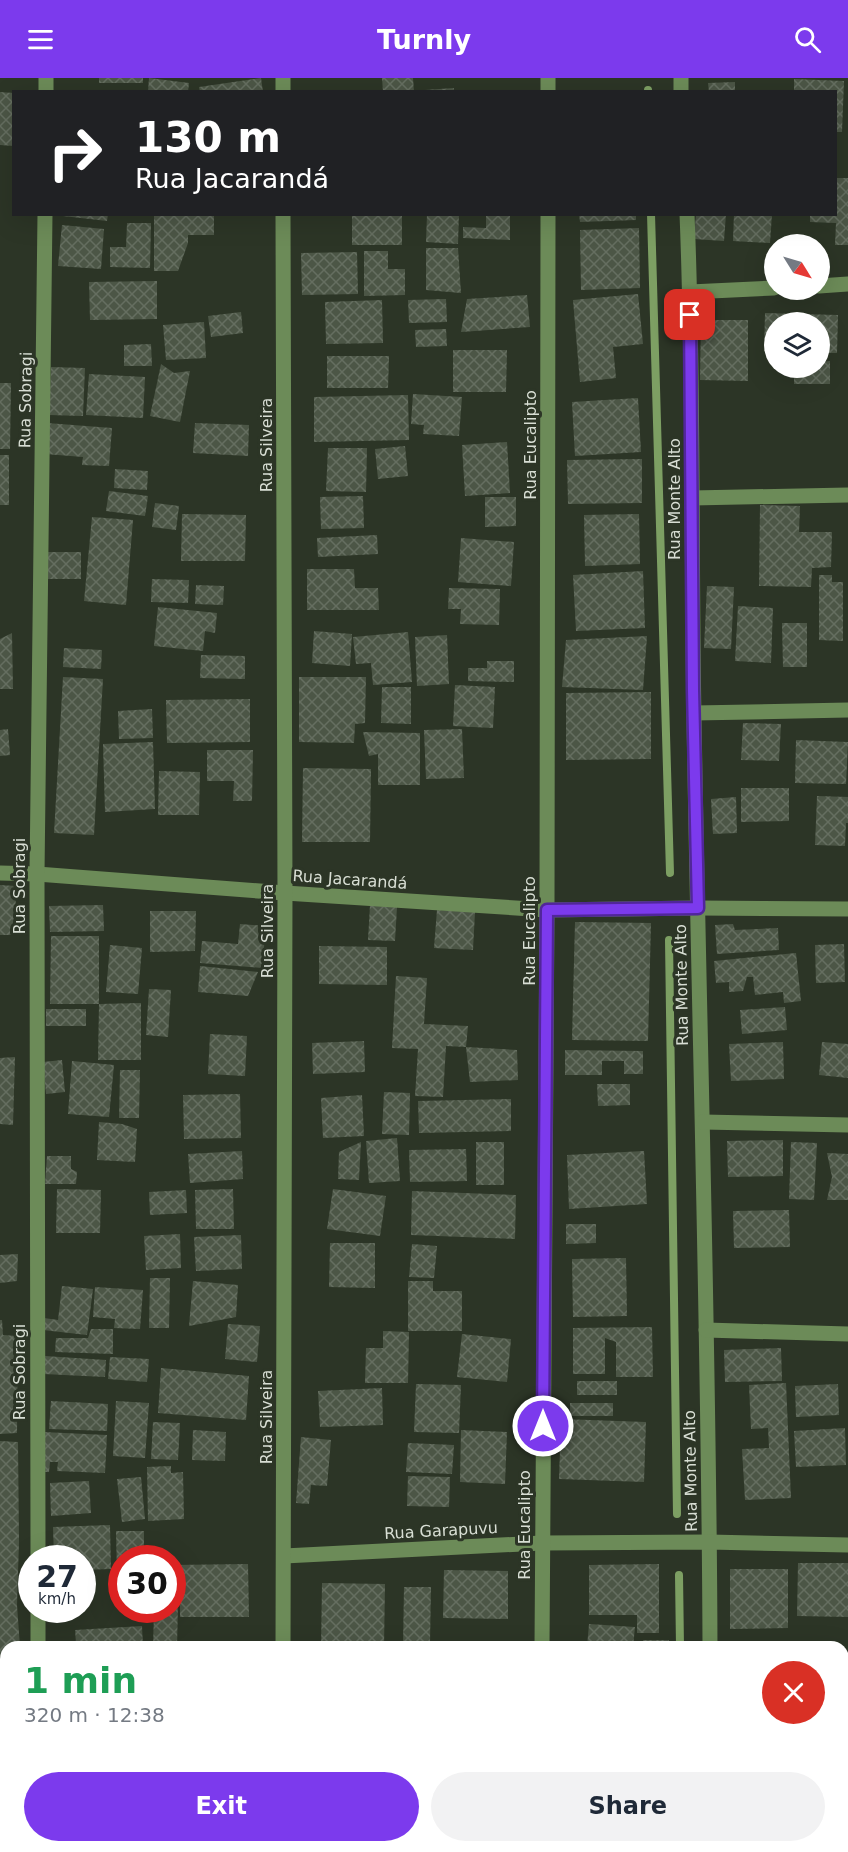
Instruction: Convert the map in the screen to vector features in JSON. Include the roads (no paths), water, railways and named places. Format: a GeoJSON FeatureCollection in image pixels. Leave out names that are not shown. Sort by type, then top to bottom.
{"type":"FeatureCollection","features":[{"type":"Feature","properties":{"kind":"street","name":"Rua Sobragi"},"geometry":{"type":"LineString","coordinates":[[38,1545],[37,874],[45,216]]}},
{"type":"Feature","properties":{"kind":"street","name":"Rua Silveira"},"geometry":{"type":"LineString","coordinates":[[283,216],[285,893],[283,1641]]}},
{"type":"Feature","properties":{"kind":"street","name":"Rua Eucalipto"},"geometry":{"type":"LineString","coordinates":[[542,1641],[547,910],[548,216]]}},
{"type":"Feature","properties":{"kind":"street","name":"Rua Monte Alto"},"geometry":{"type":"LineString","coordinates":[[687,216],[710,1641]]}},
{"type":"Feature","properties":{"kind":"street"},"geometry":{"type":"LineString","coordinates":[[830,285],[848,284]]}},
{"type":"Feature","properties":{"kind":"street"},"geometry":{"type":"LineString","coordinates":[[690,292],[764,288]]}},
{"type":"Feature","properties":{"kind":"street"},"geometry":{"type":"LineString","coordinates":[[692,498],[848,495]]}},
{"type":"Feature","properties":{"kind":"street"},"geometry":{"type":"LineString","coordinates":[[694,713],[848,710]]}},
{"type":"Feature","properties":{"kind":"street","name":"Rua Jacarandá"},"geometry":{"type":"LineString","coordinates":[[0,873],[547,910],[848,909]]}},
{"type":"Feature","properties":{"kind":"street"},"geometry":{"type":"LineString","coordinates":[[703,1122],[848,1125]]}},
{"type":"Feature","properties":{"kind":"street"},"geometry":{"type":"LineString","coordinates":[[706,1330],[848,1335]]}},
{"type":"Feature","properties":{"kind":"street","name":"Rua Garapuvu"},"geometry":{"type":"LineString","coordinates":[[284,1556],[542,1543],[709,1542],[848,1545]]}},
{"type":"Feature","properties":{"kind":"street"},"geometry":{"type":"LineString","coordinates":[[38,1623],[38,1641]]}},
{"type":"Feature","properties":{"kind":"waterway"},"geometry":{"type":"LineString","coordinates":[[651,216],[670,873]]}},
{"type":"Feature","properties":{"kind":"waterway"},"geometry":{"type":"LineString","coordinates":[[669,940],[677,1514]]}},
{"type":"Feature","properties":{"kind":"waterway"},"geometry":{"type":"LineString","coordinates":[[679,1575],[680,1641]]}}]}
